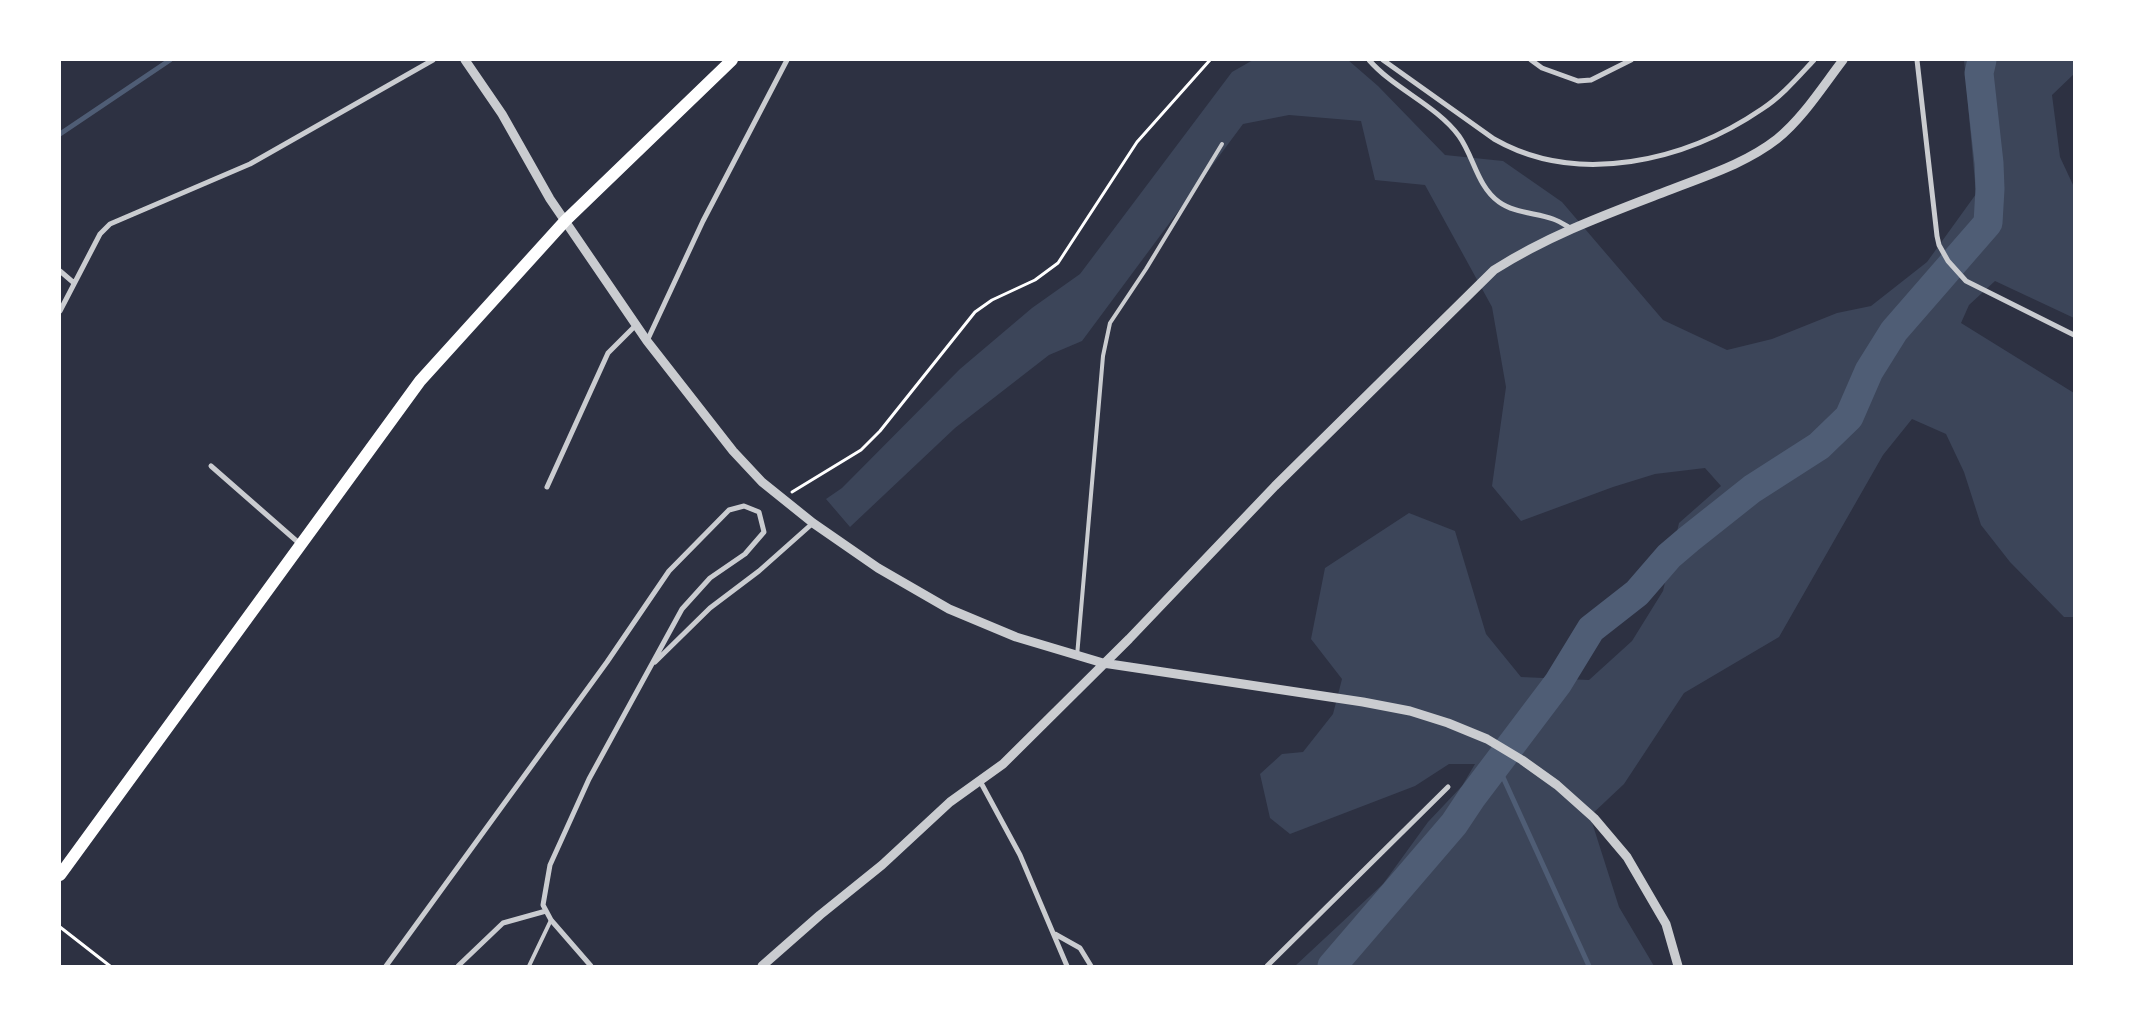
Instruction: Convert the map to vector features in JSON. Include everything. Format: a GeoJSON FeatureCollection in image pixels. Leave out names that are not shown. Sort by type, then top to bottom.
{"type":"FeatureCollection","features":[{"type":"Feature","properties":{"kind":"main road"},"geometry":{"type":"LineString","coordinates":[[60,875],[420,381],[565,221],[732,60]]}},
{"type":"Feature","properties":{"kind":"street"},"geometry":{"type":"LineString","coordinates":[[60,311],[100,234],[110,224],[250,164],[432,60]]}},
{"type":"Feature","properties":{"kind":"street"},"geometry":{"type":"LineString","coordinates":[[465,60],[502,114],[549,198],[647,341],[733,451],[762,482],[813,524],[878,568],[949,610],[1016,637],[1102,663],[1362,702],[1410,711],[1448,723],[1487,739],[1522,760],[1557,785],[1594,818],[1627,856],[1666,924],[1678,966]]}},
{"type":"Feature","properties":{"kind":"street"},"geometry":{"type":"LineString","coordinates":[[647,341],[703,221],[787,60]]}},
{"type":"Feature","properties":{"kind":"street"},"geometry":{"type":"LineString","coordinates":[[1369,60],[1382,75],[1448,124],[1459,137],[1485,187],[1499,202],[1553,219],[1570,228]]}},
{"type":"Feature","properties":{"kind":"street"},"geometry":{"type":"LineString","coordinates":[[1383,60],[1494,140],[1511,149],[1534,157],[1592,165],[1640,162],[1675,152],[1713,137],[1763,109],[1792,85],[1814,60]]}},
{"type":"Feature","properties":{"kind":"street"},"geometry":{"type":"LineString","coordinates":[[1531,60],[1542,68],[1578,81],[1591,80],[1631,60]]}},
{"type":"Feature","properties":{"kind":"street"},"geometry":{"type":"LineString","coordinates":[[762,966],[820,915],[882,865],[950,802],[1003,764],[1102,663],[1129,639],[1275,486],[1494,270],[1516,256],[1570,228],[1751,157],[1778,138],[1797,118],[1843,60]]}},
{"type":"Feature","properties":{"kind":"street"},"geometry":{"type":"LineString","coordinates":[[1917,60],[1939,245],[1948,261],[1966,281],[2074,335]]}},
{"type":"Feature","properties":{"kind":"street"},"geometry":{"type":"LineString","coordinates":[[60,271],[74,283]]}},
{"type":"Feature","properties":{"kind":"street"},"geometry":{"type":"LineString","coordinates":[[547,487],[608,353],[636,325]]}},
{"type":"Feature","properties":{"kind":"street"},"geometry":{"type":"LineString","coordinates":[[211,466],[301,545]]}},
{"type":"Feature","properties":{"kind":"street"},"geometry":{"type":"LineString","coordinates":[[386,966],[607,662],[669,571],[729,510],[744,506],[759,512],[764,532],[745,554],[710,578],[682,609],[589,780],[550,864],[543,905],[551,920],[591,966]]}},
{"type":"Feature","properties":{"kind":"street"},"geometry":{"type":"LineString","coordinates":[[649,668],[710,608],[759,571],[813,524]]}},
{"type":"Feature","properties":{"kind":"street"},"geometry":{"type":"LineString","coordinates":[[980,781],[1020,855],[1067,966]]}},
{"type":"Feature","properties":{"kind":"street"},"geometry":{"type":"LineString","coordinates":[[1267,966],[1448,787]]}},
{"type":"Feature","properties":{"kind":"street"},"geometry":{"type":"LineString","coordinates":[[458,966],[503,924],[546,911]]}},
{"type":"Feature","properties":{"kind":"street"},"geometry":{"type":"LineString","coordinates":[[1055,934],[1080,948],[1091,966]]}},
{"type":"Feature","properties":{"kind":"lane"},"geometry":{"type":"LineString","coordinates":[[1077,656],[1102,356],[1110,323],[1146,269],[1222,144]]}},
{"type":"Feature","properties":{"kind":"lane"},"geometry":{"type":"LineString","coordinates":[[529,966],[551,920]]}},
{"type":"Feature","properties":{"kind":"path"},"geometry":{"type":"LineString","coordinates":[[791,493],[861,450],[880,431],[975,312],[992,300],[1035,280],[1058,262],[1136,142],[1210,60]]}},
{"type":"Feature","properties":{"kind":"path"},"geometry":{"type":"LineString","coordinates":[[60,927],[110,966]]}},
{"type":"Feature","properties":{"kind":"shaded area"},"geometry":{"type":"Polygon","coordinates":[[[1253,60],[1348,60],[1378,86],[1445,155],[1503,161],[1562,202],[1663,320],[1727,350],[1772,339],[1837,313],[1871,306],[1927,262],[1976,194],[1964,60],[2074,60],[2074,74],[2052,95],[2060,157],[2074,187],[2074,318],[1995,281],[1969,305],[1961,323],[2074,393],[2074,617],[2064,617],[2010,562],[1981,525],[1964,472],[1946,434],[1912,419],[1883,455],[1779,637],[1684,693],[1624,784],[1590,816],[1619,907],[1654,966],[1295,966],[1383,884],[1428,822],[1462,786],[1475,764],[1449,764],[1415,786],[1290,834],[1270,818],[1260,774],[1282,754],[1303,752],[1333,714],[1342,679],[1311,639],[1325,568],[1409,513],[1455,531],[1486,634],[1521,677],[1589,680],[1632,641],[1663,591],[1679,523],[1721,486],[1705,468],[1655,474],[1613,487],[1521,521],[1492,486],[1506,387],[1492,307],[1425,185],[1375,180],[1361,121],[1289,115],[1243,124],[1082,341],[1049,355],[955,428],[850,527],[826,499],[842,488],[960,369],[1032,308],[1080,274],[1232,72],[1253,60]]]}},
{"type":"Feature","properties":{"kind":"waterway"},"geometry":{"type":"LineString","coordinates":[[60,134],[170,60]]}},
{"type":"Feature","properties":{"kind":"waterway"},"geometry":{"type":"LineString","coordinates":[[1332,966],[1454,824],[1472,797],[1558,683],[1591,629],[1637,593],[1669,556],[1689,539],[1752,489],[1819,446],[1849,417],[1869,371],[1894,331],[1988,223],[1989,163],[1979,73],[1982,60]]}},
{"type":"Feature","properties":{"kind":"waterway"},"geometry":{"type":"LineString","coordinates":[[1497,764],[1589,966]]}}]}
